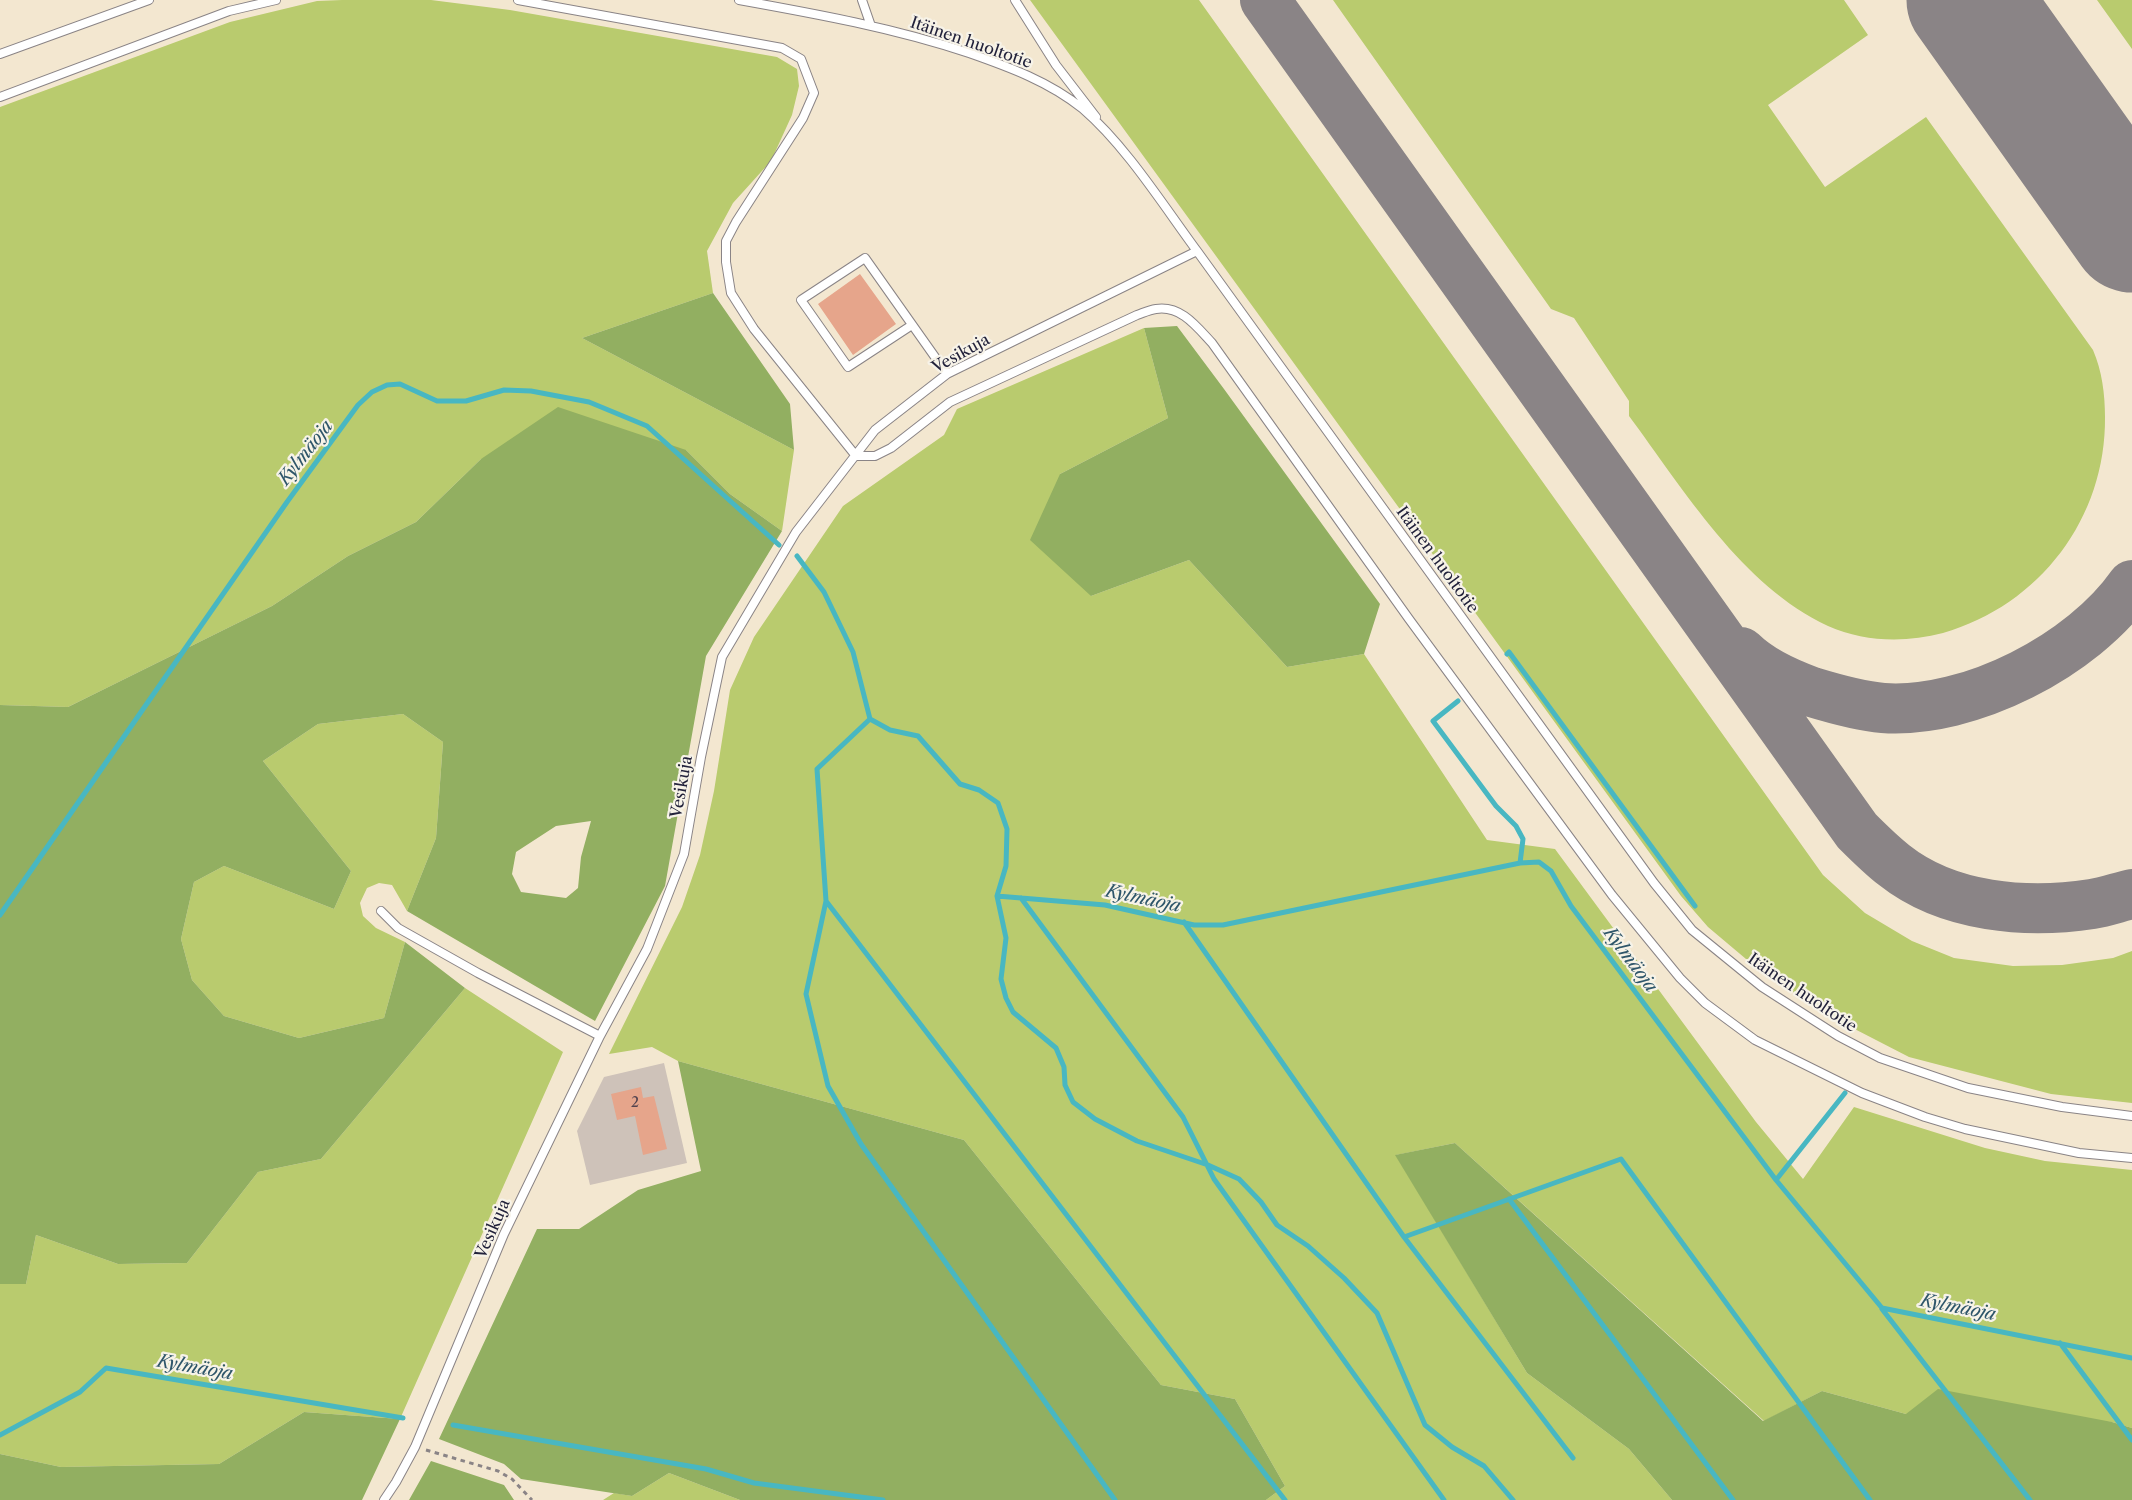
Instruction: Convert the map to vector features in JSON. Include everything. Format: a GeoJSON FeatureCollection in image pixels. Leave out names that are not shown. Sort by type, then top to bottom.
{"type":"FeatureCollection","features":[{"type":"Feature","properties":{"kind":"lane"},"geometry":{"type":"LineString","coordinates":[[0,54],[149,0]]}},
{"type":"Feature","properties":{"kind":"lane"},"geometry":{"type":"LineString","coordinates":[[0,97],[228,11],[276,0]]}},
{"type":"Feature","properties":{"kind":"lane"},"geometry":{"type":"LineString","coordinates":[[518,0],[782,48],[801,59],[814,93],[803,118],[726,241],[726,262],[731,293],[754,329],[856,456],[875,456],[891,448],[950,402],[1137,315],[1156,308],[1172,310],[1191,319],[1212,344],[1612,896],[1680,978],[1705,1003],[1755,1040],[1862,1093],[1925,1117],[1965,1129],[2079,1153],[2132,1158]]}},
{"type":"Feature","properties":{"kind":"lane","name":"Itäinen huoltotie"},"geometry":{"type":"LineString","coordinates":[[739,0],[871,26],[941,44],[1022,73],[1043,83],[1083,109],[1121,149],[1197,251],[1654,883],[1692,930],[1762,987],[1838,1036],[1880,1058],[1968,1088],[2062,1107],[2132,1116]]}},
{"type":"Feature","properties":{"kind":"lane"},"geometry":{"type":"LineString","coordinates":[[862,0],[871,26]]}},
{"type":"Feature","properties":{"kind":"lane"},"geometry":{"type":"LineString","coordinates":[[1015,0],[1056,65],[1121,149]]}},
{"type":"Feature","properties":{"kind":"lane","name":"Vesikuja"},"geometry":{"type":"LineString","coordinates":[[384,1500],[416,1447],[504,1234],[600,1036],[647,949],[684,854],[700,757],[722,657],[796,532],[875,430],[947,374],[1197,251]]}},
{"type":"Feature","properties":{"kind":"lane"},"geometry":{"type":"LineString","coordinates":[[912,325],[848,367],[801,300],[865,258],[947,374]]}},
{"type":"Feature","properties":{"kind":"lane"},"geometry":{"type":"LineString","coordinates":[[381,910],[398,928],[478,973],[600,1036]]}},
{"type":"Feature","properties":{"kind":"path"},"geometry":{"type":"LineString","coordinates":[[416,1447],[498,1471],[512,1479],[532,1500]]}},
{"type":"Feature","properties":{"kind":"shaded area"},"geometry":{"type":"Polygon","coordinates":[[[664,1063],[687,1163],[590,1185],[577,1131],[604,1077],[664,1063]]]}},
{"type":"Feature","properties":{"kind":"green space"},"geometry":{"type":"Polygon","coordinates":[[[431,0],[510,10],[777,57],[797,69],[799,86],[792,115],[771,161],[733,203],[707,251],[713,293],[582,338],[794,450],[782,531],[730,494],[686,450],[481,459],[416,522],[348,556],[272,606],[68,707],[0,705],[0,107],[230,22],[317,1],[431,0]]]}},
{"type":"Feature","properties":{"kind":"green space"},"geometry":{"type":"Polygon","coordinates":[[[1030,0],[1199,0],[1823,875],[1865,913],[1912,941],[1954,958],[2013,966],[2062,965],[2113,958],[2132,951],[2132,1103],[2051,1094],[1909,1057],[1843,1023],[1765,975],[1708,927],[1681,896],[1030,0]]]}},
{"type":"Feature","properties":{"kind":"green space"},"geometry":{"type":"Polygon","coordinates":[[[1333,0],[1844,0],[1868,35],[1768,105],[1825,187],[1926,117],[2093,350],[2101,374],[2104,400],[2102,454],[2094,489],[2080,522],[2061,552],[2037,579],[2009,602],[1978,620],[1943,633],[1914,638],[1870,638],[1828,626],[1797,609],[1768,587],[1742,561],[1693,504],[1629,416],[1629,401],[1574,318],[1551,309],[1333,0]]]}},
{"type":"Feature","properties":{"kind":"green space"},"geometry":{"type":"Polygon","coordinates":[[[2097,0],[2132,0],[2132,49],[2097,0]]]}},
{"type":"Feature","properties":{"kind":"green space"},"geometry":{"type":"Polygon","coordinates":[[[713,293],[790,404],[794,450],[582,338],[713,293]]]}},
{"type":"Feature","properties":{"kind":"green space"},"geometry":{"type":"Polygon","coordinates":[[[1177,326],[1380,604],[1364,654],[1287,667],[1189,560],[1091,596],[1030,540],[1060,474],[1168,418],[1144,328],[1177,326]]]}},
{"type":"Feature","properties":{"kind":"green space"},"geometry":{"type":"Polygon","coordinates":[[[1144,328],[1168,418],[1060,474],[1091,596],[1189,560],[1287,667],[1364,654],[1487,840],[1555,849],[1756,1122],[1803,1179],[1854,1107],[1985,1148],[2045,1161],[2132,1170],[2132,1428],[2112,1422],[1906,1414],[1822,1391],[1764,1421],[1455,1143],[1396,1155],[1527,1373],[1629,1449],[1672,1500],[1266,1500],[1285,1486],[1235,1399],[1161,1385],[964,1140],[678,1061],[652,1047],[609,1054],[682,907],[700,855],[714,791],[730,690],[754,637],[843,506],[944,435],[957,409],[1144,328]]]}},
{"type":"Feature","properties":{"kind":"green space"},"geometry":{"type":"Polygon","coordinates":[[[558,407],[686,450],[730,494],[782,531],[706,656],[665,886],[595,1021],[407,911],[436,838],[443,742],[403,714],[318,724],[263,761],[351,871],[334,909],[224,866],[194,882],[181,939],[192,980],[224,1016],[299,1038],[384,1018],[405,942],[465,988],[321,1159],[258,1172],[187,1263],[118,1264],[36,1235],[26,1284],[0,1284],[0,705],[68,707],[272,606],[348,556],[416,522],[481,459],[558,407]],[[591,821],[556,826],[516,852],[512,874],[521,892],[566,898],[578,888],[581,857],[591,821]]]}},
{"type":"Feature","properties":{"kind":"green space"},"geometry":{"type":"Polygon","coordinates":[[[403,714],[443,742],[436,838],[407,911],[392,885],[379,883],[367,888],[360,903],[363,916],[376,928],[405,942],[384,1018],[299,1038],[224,1016],[192,980],[181,939],[194,882],[224,866],[334,909],[351,871],[263,761],[318,724],[403,714]]]}},
{"type":"Feature","properties":{"kind":"green space"},"geometry":{"type":"Polygon","coordinates":[[[465,988],[563,1052],[400,1419],[304,1412],[219,1464],[61,1467],[0,1454],[0,1284],[26,1284],[36,1235],[118,1264],[187,1263],[258,1172],[321,1159],[465,988]]]}},
{"type":"Feature","properties":{"kind":"green space"},"geometry":{"type":"Polygon","coordinates":[[[678,1061],[964,1140],[1161,1385],[1235,1399],[1285,1486],[1266,1500],[740,1500],[669,1473],[632,1496],[521,1479],[504,1464],[439,1439],[537,1229],[579,1229],[638,1190],[701,1171],[678,1061]]]}},
{"type":"Feature","properties":{"kind":"green space"},"geometry":{"type":"Polygon","coordinates":[[[1455,1143],[1763,1421],[1822,1391],[1906,1414],[1938,1389],[2112,1422],[2132,1428],[2132,1500],[1672,1500],[1629,1449],[1527,1373],[1395,1155],[1455,1143]]]}},
{"type":"Feature","properties":{"kind":"green space"},"geometry":{"type":"Polygon","coordinates":[[[304,1412],[400,1419],[362,1500],[0,1500],[0,1454],[61,1467],[219,1464],[304,1412]]]}},
{"type":"Feature","properties":{"kind":"green space"},"geometry":{"type":"Polygon","coordinates":[[[431,1461],[504,1485],[514,1500],[409,1500],[431,1461]]]}},
{"type":"Feature","properties":{"kind":"green space"},"geometry":{"type":"Polygon","coordinates":[[[669,1473],[740,1500],[603,1500],[614,1493],[632,1496],[669,1473]]]}},
{"type":"Feature","properties":{"kind":"building"},"geometry":{"type":"Polygon","coordinates":[[[860,274],[896,324],[853,355],[818,304],[860,274]]]}},
{"type":"Feature","properties":{"kind":"building"},"geometry":{"type":"Polygon","coordinates":[[[641,1087],[643,1098],[654,1096],[667,1149],[643,1155],[635,1116],[617,1120],[611,1094],[641,1087]]]}},
{"type":"Feature","properties":{"kind":"waterway","name":"Kylmäoja"},"geometry":{"type":"LineString","coordinates":[[0,915],[287,502],[358,405],[372,392],[387,385],[400,384],[437,401],[466,401],[504,390],[531,391],[589,402],[647,426],[779,545]]}},
{"type":"Feature","properties":{"kind":"waterway","name":"Kylmäoja"},"geometry":{"type":"LineString","coordinates":[[797,556],[824,592],[853,652],[870,719],[890,730],[918,736],[960,784],[979,790],[998,803],[1007,829],[1006,866],[997,896],[1006,938],[1001,979],[1013,1012],[1056,1048],[1064,1067],[1065,1085],[1073,1102],[1095,1119],[1137,1141],[1208,1165],[1239,1179],[1261,1202],[1277,1225],[1308,1246],[1344,1278],[1377,1313],[1425,1425],[1452,1447],[1484,1466],[1513,1500]]}},
{"type":"Feature","properties":{"kind":"waterway"},"geometry":{"type":"LineString","coordinates":[[1507,654],[1509,652],[1695,906]]}},
{"type":"Feature","properties":{"kind":"waterway"},"geometry":{"type":"LineString","coordinates":[[1458,701],[1433,721],[1496,806],[1516,826],[1523,839],[1520,863]]}},
{"type":"Feature","properties":{"kind":"waterway"},"geometry":{"type":"LineString","coordinates":[[870,719],[817,769],[826,901],[1285,1500]]}},
{"type":"Feature","properties":{"kind":"waterway","name":"Kylmäoja"},"geometry":{"type":"LineString","coordinates":[[997,896],[1105,905],[1194,925],[1223,925],[1520,863],[1539,862],[1551,871],[1571,906],[1776,1180],[1882,1308],[2132,1358]]}},
{"type":"Feature","properties":{"kind":"waterway"},"geometry":{"type":"LineString","coordinates":[[1021,898],[1183,1117],[1214,1179],[1444,1500]]}},
{"type":"Feature","properties":{"kind":"waterway"},"geometry":{"type":"LineString","coordinates":[[826,901],[806,994],[828,1086],[861,1144],[1115,1500]]}},
{"type":"Feature","properties":{"kind":"waterway"},"geometry":{"type":"LineString","coordinates":[[1184,922],[1404,1237],[1621,1159],[1870,1500]]}},
{"type":"Feature","properties":{"kind":"waterway"},"geometry":{"type":"LineString","coordinates":[[1776,1180],[1845,1093]]}},
{"type":"Feature","properties":{"kind":"waterway"},"geometry":{"type":"LineString","coordinates":[[1509,1199],[1733,1500]]}},
{"type":"Feature","properties":{"kind":"waterway"},"geometry":{"type":"LineString","coordinates":[[1404,1237],[1573,1458]]}},
{"type":"Feature","properties":{"kind":"waterway"},"geometry":{"type":"LineString","coordinates":[[1882,1309],[2030,1500]]}},
{"type":"Feature","properties":{"kind":"waterway"},"geometry":{"type":"LineString","coordinates":[[2060,1343],[2132,1440]]}},
{"type":"Feature","properties":{"kind":"waterway","name":"Kylmäoja"},"geometry":{"type":"LineString","coordinates":[[0,1435],[80,1392],[106,1368],[403,1418]]}},
{"type":"Feature","properties":{"kind":"waterway"},"geometry":{"type":"LineString","coordinates":[[453,1425],[706,1469],[754,1483],[883,1500]]}},
{"type":"Feature","properties":{"kind":"taxiway"},"geometry":{"type":"LineString","coordinates":[[1265,0],[1857,831],[1889,861],[1915,879],[1939,891],[1963,899],[1989,904],[2041,908],[2092,904],[2132,894]]}},
{"type":"Feature","properties":{"kind":"taxiway"},"geometry":{"type":"LineString","coordinates":[[1741,652],[1774,676],[1812,692],[1874,707],[1917,707],[1952,701],[1987,690],[2022,675],[2085,635],[2111,611],[2132,585]]}},
{"type":"Feature","properties":{"kind":"runway"},"geometry":{"type":"LineString","coordinates":[[1968,0],[2132,231]]}}]}
